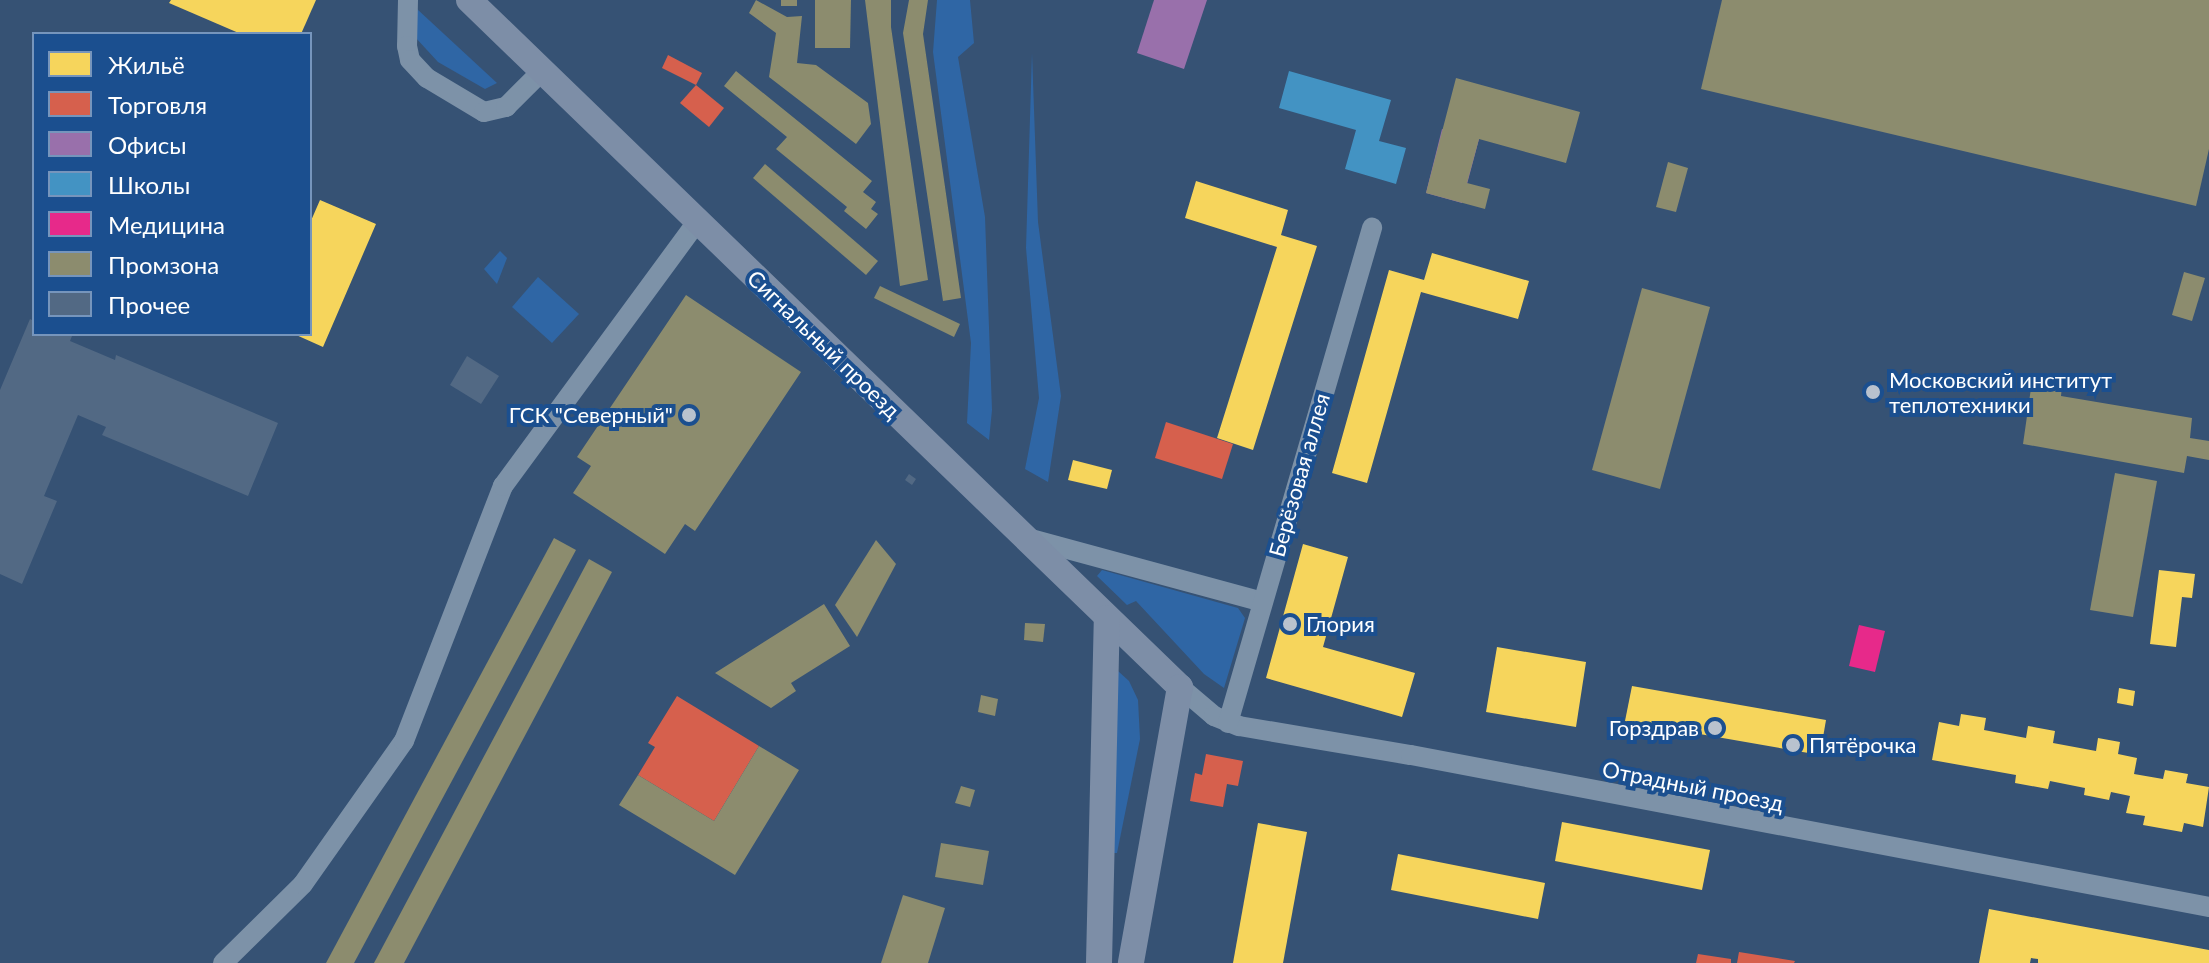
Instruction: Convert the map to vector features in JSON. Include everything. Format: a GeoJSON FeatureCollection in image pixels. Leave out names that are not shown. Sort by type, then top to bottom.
{"type":"FeatureCollection","features":[{"type":"Feature","properties":{"kind":"main road","name":"Сигнальный проезд"},"geometry":{"type":"LineString","coordinates":[[469,0],[1180,687]]}},
{"type":"Feature","properties":{"kind":"main road"},"geometry":{"type":"LineString","coordinates":[[1099,963],[1107,618]]}},
{"type":"Feature","properties":{"kind":"main road"},"geometry":{"type":"LineString","coordinates":[[1131,963],[1180,687]]}},
{"type":"Feature","properties":{"kind":"street"},"geometry":{"type":"LineString","coordinates":[[408,0],[407,46],[410,60],[427,78],[484,112],[506,107],[541,72]]}},
{"type":"Feature","properties":{"kind":"street"},"geometry":{"type":"LineString","coordinates":[[223,963],[303,884],[404,741],[503,486],[697,222]]}},
{"type":"Feature","properties":{"kind":"street","name":"Берёзовая аллея"},"geometry":{"type":"LineString","coordinates":[[1228,723],[1372,228]]}},
{"type":"Feature","properties":{"kind":"street"},"geometry":{"type":"LineString","coordinates":[[1027,538],[1262,602]]}},
{"type":"Feature","properties":{"kind":"street","name":"Отрадный проезд"},"geometry":{"type":"LineString","coordinates":[[1180,687],[1214,716],[1228,723],[2209,907]]}},
{"type":"Feature","properties":{"kind":"shaded area"},"geometry":{"type":"Polygon","coordinates":[[[937,0],[970,0],[974,43],[958,57],[985,217],[992,410],[989,440],[967,423],[971,343],[933,52],[937,0]]]}},
{"type":"Feature","properties":{"kind":"shaded area"},"geometry":{"type":"Polygon","coordinates":[[[417,9],[497,83],[485,89],[438,62],[415,37],[417,9]]]}},
{"type":"Feature","properties":{"kind":"shaded area"},"geometry":{"type":"Polygon","coordinates":[[[1032,53],[1038,222],[1061,396],[1048,482],[1025,469],[1039,398],[1026,248],[1032,53]]]}},
{"type":"Feature","properties":{"kind":"shaded area"},"geometry":{"type":"Polygon","coordinates":[[[500,251],[507,258],[497,284],[484,269],[500,251]]]}},
{"type":"Feature","properties":{"kind":"shaded area"},"geometry":{"type":"Polygon","coordinates":[[[538,277],[579,314],[552,343],[512,307],[538,277]]]}},
{"type":"Feature","properties":{"kind":"shaded area"},"geometry":{"type":"Polygon","coordinates":[[[1102,570],[1238,608],[1245,618],[1224,688],[1204,674],[1136,601],[1127,605],[1097,576],[1102,570]]]}},
{"type":"Feature","properties":{"kind":"shaded area"},"geometry":{"type":"Polygon","coordinates":[[[1118,671],[1129,681],[1138,700],[1140,739],[1117,853],[1112,853],[1118,671]]]}},
{"type":"Feature","properties":{"kind":"building: Жильё"},"geometry":{"type":"Polygon","coordinates":[[[171,0],[316,0],[302,32],[236,32],[169,3],[171,0]]]}},
{"type":"Feature","properties":{"kind":"building: Жильё"},"geometry":{"type":"Polygon","coordinates":[[[1196,181],[1288,210],[1281,235],[1317,246],[1253,450],[1217,438],[1277,247],[1185,218],[1196,181]]]}},
{"type":"Feature","properties":{"kind":"building: Жильё"},"geometry":{"type":"Polygon","coordinates":[[[320,200],[376,224],[323,347],[298,336],[312,336],[312,218],[320,200]]]}},
{"type":"Feature","properties":{"kind":"building: Жильё"},"geometry":{"type":"Polygon","coordinates":[[[1432,253],[1529,281],[1518,319],[1421,292],[1367,483],[1332,473],[1389,270],[1424,280],[1432,253]]]}},
{"type":"Feature","properties":{"kind":"building: Жильё"},"geometry":{"type":"Polygon","coordinates":[[[1073,460],[1112,470],[1107,489],[1068,480],[1073,460]]]}},
{"type":"Feature","properties":{"kind":"building: Жильё"},"geometry":{"type":"Polygon","coordinates":[[[1303,544],[1348,557],[1323,647],[1415,673],[1402,717],[1266,678],[1303,544]]]}},
{"type":"Feature","properties":{"kind":"building: Жильё"},"geometry":{"type":"Polygon","coordinates":[[[2159,570],[2195,574],[2192,598],[2182,597],[2176,647],[2150,644],[2159,570]]]}},
{"type":"Feature","properties":{"kind":"building: Жильё"},"geometry":{"type":"Polygon","coordinates":[[[1497,647],[1586,662],[1576,727],[1486,712],[1497,647]]]}},
{"type":"Feature","properties":{"kind":"building: Жильё"},"geometry":{"type":"Polygon","coordinates":[[[1632,686],[1826,720],[1820,755],[1625,721],[1632,686]]]}},
{"type":"Feature","properties":{"kind":"building: Жильё"},"geometry":{"type":"Polygon","coordinates":[[[2119,688],[2135,691],[2133,706],[2117,703],[2119,688]]]}},
{"type":"Feature","properties":{"kind":"building: Жильё"},"geometry":{"type":"Polygon","coordinates":[[[1961,714],[1986,718],[1984,730],[2026,738],[2028,726],[2055,731],[2053,743],[2096,751],[2098,738],[2120,742],[2118,754],[2137,758],[2134,774],[2163,779],[2165,770],[2188,774],[2186,783],[2209,787],[2203,827],[2184,823],[2182,832],[2143,825],[2145,816],[2126,813],[2130,796],[2111,792],[2109,800],[2084,795],[2085,788],[2050,781],[2048,789],[2015,783],[2016,775],[1932,760],[1939,722],[1959,726],[1961,714]]]}},
{"type":"Feature","properties":{"kind":"building: Жильё"},"geometry":{"type":"Polygon","coordinates":[[[1562,822],[1710,850],[1702,890],[1555,861],[1562,822]]]}},
{"type":"Feature","properties":{"kind":"building: Жильё"},"geometry":{"type":"Polygon","coordinates":[[[1258,823],[1307,832],[1283,963],[1233,963],[1258,823]]]}},
{"type":"Feature","properties":{"kind":"building: Жильё"},"geometry":{"type":"Polygon","coordinates":[[[1398,854],[1545,883],[1538,919],[1391,890],[1398,854]]]}},
{"type":"Feature","properties":{"kind":"building: Жильё"},"geometry":{"type":"Polygon","coordinates":[[[1989,909],[2209,950],[2209,963],[2038,963],[2038,959],[2031,958],[2030,963],[1979,963],[1989,909]]]}},
{"type":"Feature","properties":{"kind":"building: Торговля"},"geometry":{"type":"Polygon","coordinates":[[[668,55],[702,73],[696,85],[662,68],[668,55]]]}},
{"type":"Feature","properties":{"kind":"building: Торговля"},"geometry":{"type":"Polygon","coordinates":[[[696,85],[724,108],[709,127],[680,103],[696,85]]]}},
{"type":"Feature","properties":{"kind":"building: Торговля"},"geometry":{"type":"Polygon","coordinates":[[[1166,422],[1233,444],[1222,479],[1155,458],[1166,422]]]}},
{"type":"Feature","properties":{"kind":"building: Торговля"},"geometry":{"type":"Polygon","coordinates":[[[677,696],[759,746],[714,821],[638,775],[655,747],[648,743],[677,696]]]}},
{"type":"Feature","properties":{"kind":"building: Торговля"},"geometry":{"type":"Polygon","coordinates":[[[1206,754],[1243,761],[1238,786],[1227,784],[1223,807],[1190,801],[1195,773],[1202,775],[1206,754]]]}},
{"type":"Feature","properties":{"kind":"building: Торговля"},"geometry":{"type":"Polygon","coordinates":[[[1739,952],[1795,961],[1737,963],[1739,952]]]}},
{"type":"Feature","properties":{"kind":"building: Торговля"},"geometry":{"type":"Polygon","coordinates":[[[1698,954],[1731,959],[1731,963],[1696,963],[1698,954]]]}},
{"type":"Feature","properties":{"kind":"building: Офисы"},"geometry":{"type":"Polygon","coordinates":[[[1154,0],[1207,0],[1184,69],[1137,53],[1154,0]]]}},
{"type":"Feature","properties":{"kind":"building: Офисы"},"geometry":{"type":"Polygon","coordinates":[[[1442,129],[1479,139],[1462,203],[1426,193],[1442,129]]]}},
{"type":"Feature","properties":{"kind":"building: Школы"},"geometry":{"type":"Polygon","coordinates":[[[1289,71],[1391,100],[1379,141],[1406,148],[1396,184],[1345,169],[1356,130],[1279,108],[1289,71]]]}},
{"type":"Feature","properties":{"kind":"building: Медицина"},"geometry":{"type":"Polygon","coordinates":[[[1859,625],[1885,631],[1875,672],[1849,666],[1859,625]]]}},
{"type":"Feature","properties":{"kind":"building: Промзона"},"geometry":{"type":"Polygon","coordinates":[[[756,0],[787,17],[802,16],[797,63],[816,65],[868,103],[871,124],[856,144],[769,77],[776,33],[749,13],[756,0]]]}},
{"type":"Feature","properties":{"kind":"building: Промзона"},"geometry":{"type":"Polygon","coordinates":[[[781,0],[797,0],[797,6],[781,6],[781,0]]]}},
{"type":"Feature","properties":{"kind":"building: Промзона"},"geometry":{"type":"Polygon","coordinates":[[[815,0],[851,0],[850,48],[815,48],[815,0]]]}},
{"type":"Feature","properties":{"kind":"building: Промзона"},"geometry":{"type":"Polygon","coordinates":[[[865,0],[891,0],[891,27],[928,280],[900,286],[865,0]]]}},
{"type":"Feature","properties":{"kind":"building: Промзона"},"geometry":{"type":"Polygon","coordinates":[[[909,0],[928,0],[923,34],[961,298],[943,301],[903,33],[909,0]]]}},
{"type":"Feature","properties":{"kind":"building: Промзона"},"geometry":{"type":"Polygon","coordinates":[[[1722,0],[2209,0],[2209,149],[2196,206],[1701,89],[1722,0]]]}},
{"type":"Feature","properties":{"kind":"building: Промзона"},"geometry":{"type":"Polygon","coordinates":[[[736,71],[872,181],[863,192],[876,202],[871,209],[878,214],[866,229],[844,211],[847,207],[776,149],[787,137],[724,86],[736,71]]]}},
{"type":"Feature","properties":{"kind":"building: Промзона"},"geometry":{"type":"Polygon","coordinates":[[[1456,78],[1580,112],[1566,163],[1479,139],[1467,183],[1490,189],[1485,209],[1426,193],[1456,78]]]}},
{"type":"Feature","properties":{"kind":"building: Промзона"},"geometry":{"type":"Polygon","coordinates":[[[1668,162],[1688,168],[1676,212],[1656,207],[1668,162]]]}},
{"type":"Feature","properties":{"kind":"building: Промзона"},"geometry":{"type":"Polygon","coordinates":[[[765,164],[878,261],[866,275],[753,178],[765,164]]]}},
{"type":"Feature","properties":{"kind":"building: Промзона"},"geometry":{"type":"Polygon","coordinates":[[[2184,272],[2205,278],[2192,321],[2172,315],[2184,272]]]}},
{"type":"Feature","properties":{"kind":"building: Промзона"},"geometry":{"type":"Polygon","coordinates":[[[880,286],[960,324],[954,337],[874,298],[880,286]]]}},
{"type":"Feature","properties":{"kind":"building: Промзона"},"geometry":{"type":"Polygon","coordinates":[[[1642,288],[1710,307],[1660,489],[1592,470],[1642,288]]]}},
{"type":"Feature","properties":{"kind":"building: Промзона","name":"ГСК \"Северный\""},"geometry":{"type":"Polygon","coordinates":[[[686,295],[801,372],[695,531],[685,524],[665,554],[573,493],[591,466],[577,457],[686,295]]]}},
{"type":"Feature","properties":{"kind":"building: Промзона"},"geometry":{"type":"Polygon","coordinates":[[[2032,381],[2062,386],[2061,396],[2192,418],[2190,438],[2209,441],[2209,460],[2187,456],[2184,473],[2023,444],[2032,381]]]}},
{"type":"Feature","properties":{"kind":"building: Промзона"},"geometry":{"type":"Polygon","coordinates":[[[2115,473],[2157,481],[2133,617],[2090,610],[2115,473]]]}},
{"type":"Feature","properties":{"kind":"building: Промзона"},"geometry":{"type":"Polygon","coordinates":[[[554,538],[576,550],[354,963],[326,963],[554,538]]]}},
{"type":"Feature","properties":{"kind":"building: Промзона"},"geometry":{"type":"Polygon","coordinates":[[[876,540],[896,564],[857,637],[835,605],[876,540]]]}},
{"type":"Feature","properties":{"kind":"building: Промзона"},"geometry":{"type":"Polygon","coordinates":[[[589,559],[612,572],[404,963],[374,963],[589,559]]]}},
{"type":"Feature","properties":{"kind":"building: Промзона"},"geometry":{"type":"Polygon","coordinates":[[[824,604],[850,646],[791,683],[796,691],[771,708],[715,673],[824,604]]]}},
{"type":"Feature","properties":{"kind":"building: Промзона"},"geometry":{"type":"Polygon","coordinates":[[[1025,623],[1045,624],[1043,642],[1024,640],[1025,623]]]}},
{"type":"Feature","properties":{"kind":"building: Промзона"},"geometry":{"type":"Polygon","coordinates":[[[981,695],[998,699],[995,716],[978,712],[981,695]]]}},
{"type":"Feature","properties":{"kind":"building: Промзона"},"geometry":{"type":"Polygon","coordinates":[[[759,746],[799,770],[735,875],[619,805],[638,775],[714,821],[759,746]]]}},
{"type":"Feature","properties":{"kind":"building: Промзона"},"geometry":{"type":"Polygon","coordinates":[[[961,786],[975,790],[970,807],[955,803],[961,786]]]}},
{"type":"Feature","properties":{"kind":"building: Промзона"},"geometry":{"type":"Polygon","coordinates":[[[941,843],[989,851],[983,885],[935,877],[941,843]]]}},
{"type":"Feature","properties":{"kind":"building: Промзона"},"geometry":{"type":"Polygon","coordinates":[[[903,895],[945,908],[928,963],[881,963],[903,895]]]}},
{"type":"Feature","properties":{"kind":"building: Прочее"},"geometry":{"type":"Polygon","coordinates":[[[30,319],[32,336],[72,336],[70,341],[115,360],[116,355],[278,423],[248,496],[102,435],[106,427],[78,415],[44,496],[57,501],[22,584],[0,574],[0,390],[30,319]]]}},
{"type":"Feature","properties":{"kind":"building: Прочее"},"geometry":{"type":"Polygon","coordinates":[[[467,356],[499,376],[481,404],[450,385],[467,356]]]}},
{"type":"Feature","properties":{"kind":"building: Прочее"},"geometry":{"type":"Polygon","coordinates":[[[909,474],[916,479],[912,485],[905,480],[909,474]]]}},
{"type":"Feature","properties":{"kind":"place","name":"Московский институт теплотехники"},"geometry":{"type":"Point","coordinates":[1873,392]}},
{"type":"Feature","properties":{"kind":"place","name":"ГСК \"Северный\""},"geometry":{"type":"Point","coordinates":[689,415]}},
{"type":"Feature","properties":{"kind":"place","name":"Глория"},"geometry":{"type":"Point","coordinates":[1290,624]}},
{"type":"Feature","properties":{"kind":"place","name":"Горздрав"},"geometry":{"type":"Point","coordinates":[1715,728]}},
{"type":"Feature","properties":{"kind":"place","name":"Пятёрочка"},"geometry":{"type":"Point","coordinates":[1793,745]}}]}
